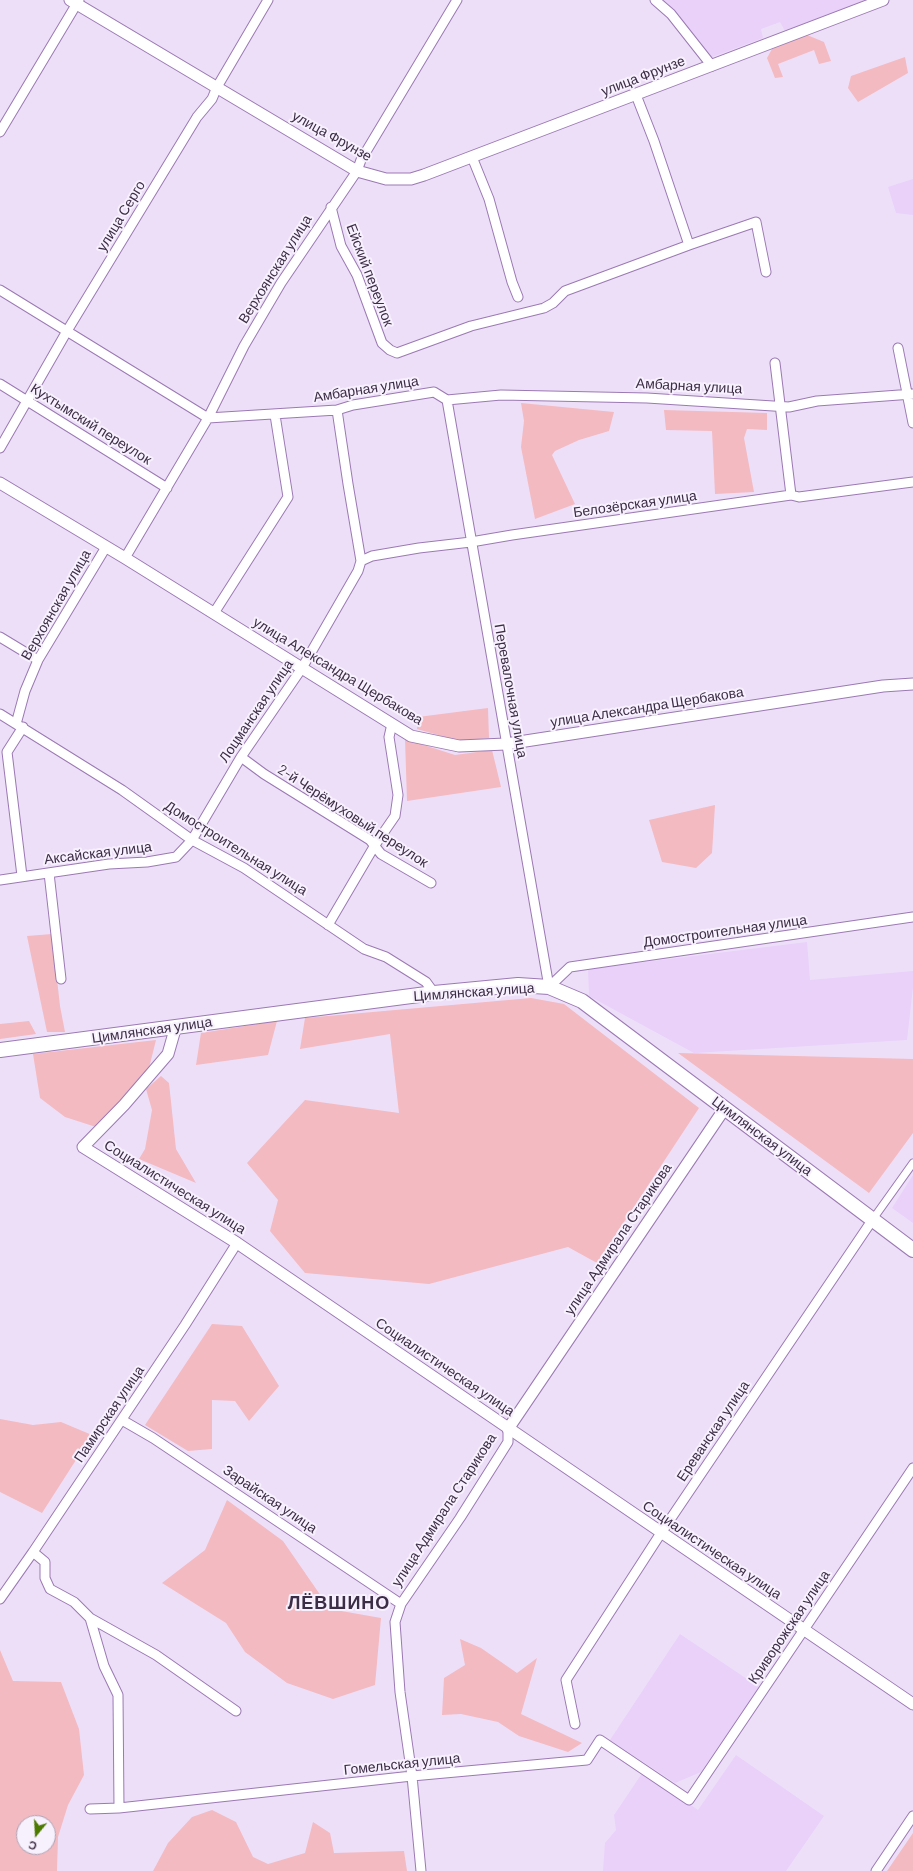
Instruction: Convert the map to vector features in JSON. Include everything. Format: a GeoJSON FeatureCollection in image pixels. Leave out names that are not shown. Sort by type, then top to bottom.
{"type":"FeatureCollection","features":[{"type":"Feature","properties":{"kind":"main road","name":"Цимлянская улица"},"geometry":{"type":"LineString","coordinates":[[0,1050],[434,993],[518,985],[549,987],[582,1001],[874,1219],[913,1250]]}},
{"type":"Feature","properties":{"kind":"street","name":"улица Серго"},"geometry":{"type":"LineString","coordinates":[[0,448],[67,331],[196,117],[212,99],[217,86],[268,0]]}},
{"type":"Feature","properties":{"kind":"street","name":"Верхоянская улица"},"geometry":{"type":"LineString","coordinates":[[125,558],[208,418],[244,346],[281,283],[331,207],[357,171],[361,160],[457,0]]}},
{"type":"Feature","properties":{"kind":"street"},"geometry":{"type":"LineString","coordinates":[[655,0],[671,14],[712,66]]}},
{"type":"Feature","properties":{"kind":"street","name":"улица Фрунзе"},"geometry":{"type":"LineString","coordinates":[[75,1],[357,171],[386,179],[411,179],[636,95],[883,0]]}},
{"type":"Feature","properties":{"kind":"street"},"geometry":{"type":"LineString","coordinates":[[0,132],[75,1]]}},
{"type":"Feature","properties":{"kind":"street"},"geometry":{"type":"LineString","coordinates":[[636,95],[654,141],[689,245],[756,222],[766,272]]}},
{"type":"Feature","properties":{"kind":"street"},"geometry":{"type":"LineString","coordinates":[[472,157],[490,199],[512,282],[518,297]]}},
{"type":"Feature","properties":{"kind":"street","name":"Ейский переулок"},"geometry":{"type":"LineString","coordinates":[[331,207],[341,246],[356,275],[382,343],[390,350],[397,353],[471,326],[544,308],[553,303],[565,291],[689,245]]}},
{"type":"Feature","properties":{"kind":"street"},"geometry":{"type":"LineString","coordinates":[[0,290],[208,418]]}},
{"type":"Feature","properties":{"kind":"street"},"geometry":{"type":"LineString","coordinates":[[898,348],[910,395],[913,422]]}},
{"type":"Feature","properties":{"kind":"street"},"geometry":{"type":"LineString","coordinates":[[775,363],[791,496]]}},
{"type":"Feature","properties":{"kind":"street","name":"Кухтымский переулок"},"geometry":{"type":"LineString","coordinates":[[0,384],[167,488]]}},
{"type":"Feature","properties":{"kind":"street","name":"Амбарная улица"},"geometry":{"type":"LineString","coordinates":[[208,418],[337,410],[353,405],[434,392],[447,400],[501,395],[647,398],[789,406],[817,401],[910,395]]}},
{"type":"Feature","properties":{"kind":"street","name":"Перевалочная улица"},"geometry":{"type":"LineString","coordinates":[[447,400],[549,987]]}},
{"type":"Feature","properties":{"kind":"street"},"geometry":{"type":"LineString","coordinates":[[337,410],[361,561]]}},
{"type":"Feature","properties":{"kind":"street"},"geometry":{"type":"LineString","coordinates":[[214,613],[288,497],[275,415]]}},
{"type":"Feature","properties":{"kind":"street","name":"Белозёрская улица"},"geometry":{"type":"LineString","coordinates":[[361,561],[372,556],[512,535],[791,496],[800,497],[913,482]]}},
{"type":"Feature","properties":{"kind":"street","name":"улица Александра Щербакова"},"geometry":{"type":"LineString","coordinates":[[0,483],[125,558],[411,736],[459,746],[506,744],[883,686],[913,684]]}},
{"type":"Feature","properties":{"kind":"street","name":"Верхоянская улица"},"geometry":{"type":"LineString","coordinates":[[22,876],[7,752],[19,725],[25,691],[38,660],[106,547]]}},
{"type":"Feature","properties":{"kind":"street","name":"Лоцманская улица"},"geometry":{"type":"LineString","coordinates":[[192,840],[241,757],[302,668],[358,571],[361,561]]}},
{"type":"Feature","properties":{"kind":"street"},"geometry":{"type":"LineString","coordinates":[[0,637],[38,660]]}},
{"type":"Feature","properties":{"kind":"street","name":"Домостроительная улица"},"geometry":{"type":"LineString","coordinates":[[0,714],[122,790],[192,840],[244,868],[364,949],[386,957],[426,982],[434,993]]}},
{"type":"Feature","properties":{"kind":"street"},"geometry":{"type":"LineString","coordinates":[[328,925],[375,845],[395,816],[398,795],[389,737],[392,724]]}},
{"type":"Feature","properties":{"kind":"street","name":"2-й Черёмуховый переулок"},"geometry":{"type":"LineString","coordinates":[[241,757],[264,774],[370,840],[381,854],[431,883]]}},
{"type":"Feature","properties":{"kind":"street","name":"Аксайская улица"},"geometry":{"type":"LineString","coordinates":[[0,880],[109,864],[147,862],[176,857],[192,840]]}},
{"type":"Feature","properties":{"kind":"street"},"geometry":{"type":"LineString","coordinates":[[49,873],[61,979]]}},
{"type":"Feature","properties":{"kind":"street","name":"Домостроительная улица"},"geometry":{"type":"LineString","coordinates":[[549,987],[570,967],[913,917]]}},
{"type":"Feature","properties":{"kind":"street","name":"Социалистическая улица"},"geometry":{"type":"LineString","coordinates":[[176,1026],[168,1054],[124,1105],[84,1147],[237,1243],[803,1631],[913,1704]]}},
{"type":"Feature","properties":{"kind":"street","name":"улица Адмирала Старикова"},"geometry":{"type":"LineString","coordinates":[[421,1871],[412,1776],[394,1630],[394,1622],[401,1604],[460,1518],[508,1442],[508,1429],[725,1108]]}},
{"type":"Feature","properties":{"kind":"street","name":"Ереванская улица"},"geometry":{"type":"LineString","coordinates":[[575,1724],[566,1680],[661,1533],[913,1163]]}},
{"type":"Feature","properties":{"kind":"street","name":"Памирская улица"},"geometry":{"type":"LineString","coordinates":[[0,1598],[33,1552],[122,1420],[222,1260],[237,1243]]}},
{"type":"Feature","properties":{"kind":"street","name":"Зарайская улица"},"geometry":{"type":"LineString","coordinates":[[122,1420],[153,1438],[401,1604]]}},
{"type":"Feature","properties":{"kind":"street","name":"Криворожская улица"},"geometry":{"type":"LineString","coordinates":[[689,1800],[913,1468]]}},
{"type":"Feature","properties":{"kind":"street"},"geometry":{"type":"LineString","coordinates":[[33,1552],[46,1562],[45,1578],[50,1589],[74,1602],[90,1618],[156,1655],[236,1711]]}},
{"type":"Feature","properties":{"kind":"street"},"geometry":{"type":"LineString","coordinates":[[90,1618],[104,1666],[118,1695],[119,1808]]}},
{"type":"Feature","properties":{"kind":"street","name":"Гомельская улица"},"geometry":{"type":"LineString","coordinates":[[90,1809],[119,1808],[412,1776],[587,1760],[600,1740],[689,1800]]}},
{"type":"Feature","properties":{"kind":"street"},"geometry":{"type":"LineString","coordinates":[[876,1871],[913,1816]]}},
{"type":"Feature","properties":{"kind":"shaded area"},"geometry":{"type":"Polygon","coordinates":[[[661,0],[869,0],[785,31],[780,22],[761,29],[763,38],[712,57],[661,0]]]}},
{"type":"Feature","properties":{"kind":"shaded area"},"geometry":{"type":"Polygon","coordinates":[[[807,35],[824,42],[831,61],[819,64],[814,50],[778,64],[783,77],[775,78],[767,58],[772,49],[807,35]]]}},
{"type":"Feature","properties":{"kind":"shaded area"},"geometry":{"type":"Polygon","coordinates":[[[905,57],[908,73],[858,102],[848,88],[851,76],[905,57]]]}},
{"type":"Feature","properties":{"kind":"shaded area"},"geometry":{"type":"Polygon","coordinates":[[[913,179],[913,215],[896,213],[888,187],[913,179]]]}},
{"type":"Feature","properties":{"kind":"shaded area"},"geometry":{"type":"Polygon","coordinates":[[[521,403],[614,412],[609,431],[579,440],[555,451],[552,455],[575,504],[535,519],[521,447],[524,421],[521,403]]]}},
{"type":"Feature","properties":{"kind":"shaded area"},"geometry":{"type":"Polygon","coordinates":[[[664,410],[767,413],[767,430],[747,429],[744,438],[754,492],[715,494],[712,431],[666,430],[664,410]]]}},
{"type":"Feature","properties":{"kind":"shaded area"},"geometry":{"type":"Polygon","coordinates":[[[488,708],[489,738],[459,741],[417,729],[418,717],[488,708]]]}},
{"type":"Feature","properties":{"kind":"shaded area"},"geometry":{"type":"Polygon","coordinates":[[[405,739],[455,755],[492,750],[501,787],[407,801],[405,739]]]}},
{"type":"Feature","properties":{"kind":"shaded area"},"geometry":{"type":"Polygon","coordinates":[[[715,805],[712,853],[696,868],[662,862],[649,820],[715,805]]]}},
{"type":"Feature","properties":{"kind":"shaded area"},"geometry":{"type":"Polygon","coordinates":[[[52,934],[60,1006],[65,1032],[47,1032],[27,936],[52,934]]]}},
{"type":"Feature","properties":{"kind":"shaded area"},"geometry":{"type":"Polygon","coordinates":[[[807,942],[810,980],[913,971],[913,987],[907,1040],[694,1053],[589,996],[588,969],[807,942]]]}},
{"type":"Feature","properties":{"kind":"shaded area"},"geometry":{"type":"Polygon","coordinates":[[[531,998],[564,1004],[699,1108],[597,1263],[568,1247],[429,1284],[305,1273],[270,1231],[278,1200],[247,1163],[305,1100],[399,1113],[390,1034],[300,1049],[305,1018],[531,998]]]}},
{"type":"Feature","properties":{"kind":"shaded area"},"geometry":{"type":"Polygon","coordinates":[[[29,1021],[36,1034],[0,1039],[0,1024],[29,1021]]]}},
{"type":"Feature","properties":{"kind":"shaded area"},"geometry":{"type":"Polygon","coordinates":[[[277,1021],[268,1055],[196,1065],[201,1033],[277,1021]]]}},
{"type":"Feature","properties":{"kind":"shaded area"},"geometry":{"type":"Polygon","coordinates":[[[156,1040],[149,1068],[96,1127],[65,1117],[40,1098],[33,1054],[156,1040]]]}},
{"type":"Feature","properties":{"kind":"shaded area"},"geometry":{"type":"Polygon","coordinates":[[[678,1053],[913,1059],[913,1133],[869,1193],[678,1053]]]}},
{"type":"Feature","properties":{"kind":"shaded area"},"geometry":{"type":"Polygon","coordinates":[[[161,1076],[169,1083],[176,1149],[196,1183],[139,1159],[145,1149],[152,1110],[146,1089],[161,1076]]]}},
{"type":"Feature","properties":{"kind":"shaded area"},"geometry":{"type":"Polygon","coordinates":[[[913,1175],[913,1223],[892,1208],[913,1175]]]}},
{"type":"Feature","properties":{"kind":"shaded area"},"geometry":{"type":"Polygon","coordinates":[[[212,1324],[242,1326],[279,1386],[249,1421],[235,1401],[212,1400],[212,1449],[188,1451],[145,1425],[212,1324]]]}},
{"type":"Feature","properties":{"kind":"shaded area"},"geometry":{"type":"Polygon","coordinates":[[[0,1419],[33,1425],[61,1422],[92,1435],[42,1513],[0,1492],[0,1419]]]}},
{"type":"Feature","properties":{"kind":"shaded area"},"geometry":{"type":"Polygon","coordinates":[[[227,1500],[283,1541],[330,1609],[381,1618],[375,1685],[333,1699],[287,1683],[245,1652],[226,1623],[162,1583],[205,1550],[227,1500]]]}},
{"type":"Feature","properties":{"kind":"shaded area"},"geometry":{"type":"Polygon","coordinates":[[[680,1634],[759,1687],[701,1772],[675,1783],[610,1740],[680,1634]]]}},
{"type":"Feature","properties":{"kind":"shaded area"},"geometry":{"type":"Polygon","coordinates":[[[460,1639],[481,1648],[517,1673],[537,1658],[521,1714],[582,1743],[568,1752],[519,1736],[498,1722],[461,1714],[442,1715],[444,1678],[465,1665],[460,1639]]]}},
{"type":"Feature","properties":{"kind":"shaded area"},"geometry":{"type":"Polygon","coordinates":[[[0,1650],[13,1681],[61,1682],[79,1729],[84,1775],[68,1805],[58,1837],[57,1871],[0,1871],[0,1650]]]}},
{"type":"Feature","properties":{"kind":"shaded area"},"geometry":{"type":"Polygon","coordinates":[[[736,1755],[824,1816],[786,1871],[603,1871],[605,1843],[616,1830],[614,1815],[643,1772],[698,1810],[736,1755]]]}},
{"type":"Feature","properties":{"kind":"shaded area"},"geometry":{"type":"Polygon","coordinates":[[[212,1810],[236,1822],[253,1857],[268,1864],[305,1853],[313,1822],[330,1833],[334,1853],[404,1851],[407,1871],[153,1871],[168,1843],[192,1817],[212,1810]]]}},
{"type":"Feature","properties":{"kind":"shaded area"},"geometry":{"type":"Polygon","coordinates":[[[913,1833],[913,1871],[887,1871],[913,1833]]]}},
{"type":"Feature","properties":{"kind":"district","name":"ЛЁВШИНО"},"geometry":{"type":"Point","coordinates":[339,1603]}}]}
